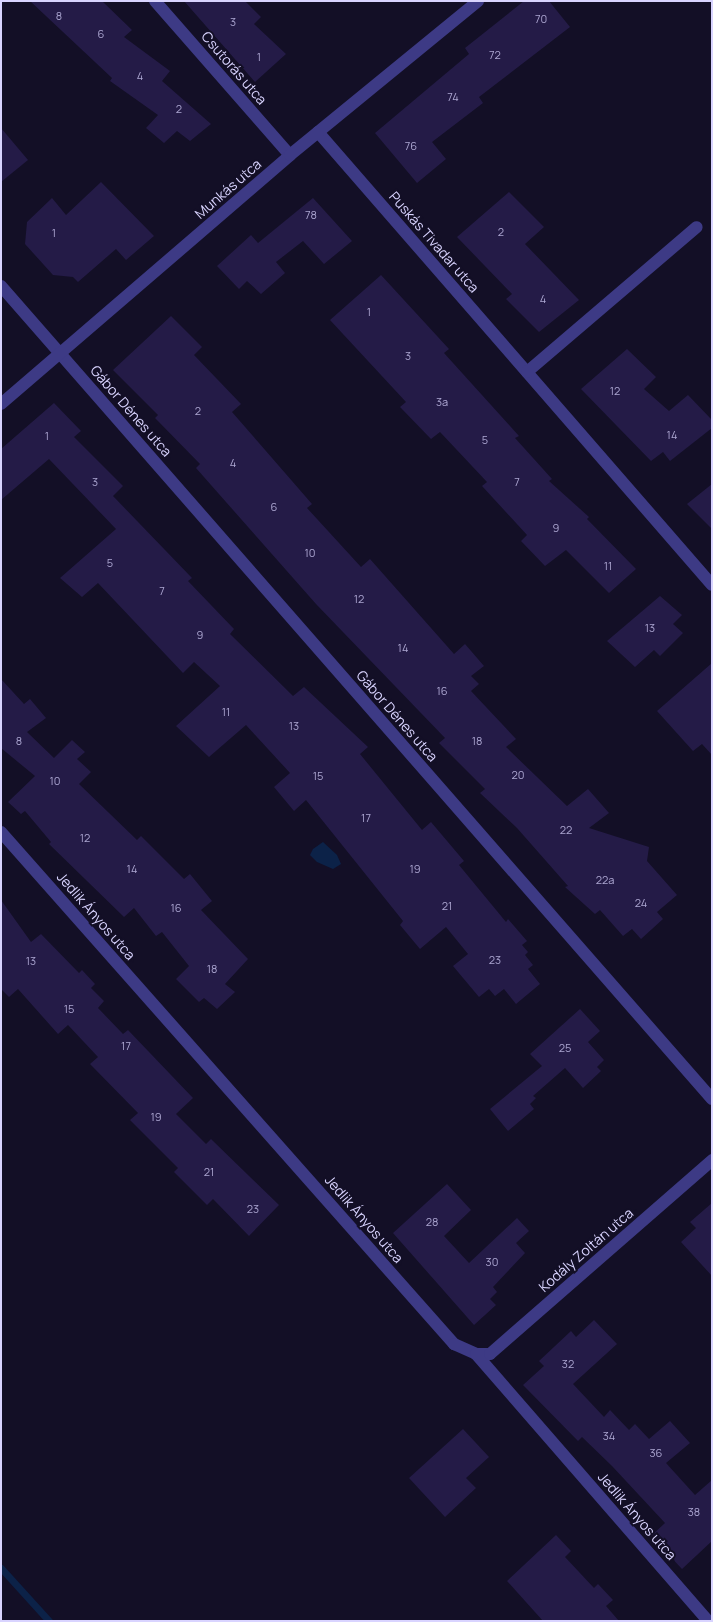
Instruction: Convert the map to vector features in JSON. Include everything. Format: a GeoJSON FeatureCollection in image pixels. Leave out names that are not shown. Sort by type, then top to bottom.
{"type":"FeatureCollection","features":[{"type":"Feature","properties":{"kind":"street","name":"Csutorás utca"},"geometry":{"type":"LineString","coordinates":[[155,1],[290,155]]}},
{"type":"Feature","properties":{"kind":"street","name":"Munkás utca"},"geometry":{"type":"LineString","coordinates":[[1,404],[290,155],[478,1]]}},
{"type":"Feature","properties":{"kind":"street","name":"Puskás Tivadar utca"},"geometry":{"type":"LineString","coordinates":[[318,132],[712,585]]}},
{"type":"Feature","properties":{"kind":"street"},"geometry":{"type":"LineString","coordinates":[[527,372],[697,227]]}},
{"type":"Feature","properties":{"kind":"street","name":"Gábor Dénes utca"},"geometry":{"type":"LineString","coordinates":[[1,286],[712,1099]]}},
{"type":"Feature","properties":{"kind":"street","name":"Jedlik Ányos utca"},"geometry":{"type":"LineString","coordinates":[[1,832],[454,1344],[476,1354],[708,1621]]}},
{"type":"Feature","properties":{"kind":"street","name":"Kodály Zoltán utca"},"geometry":{"type":"LineString","coordinates":[[476,1354],[490,1354],[712,1160]]}},
{"type":"Feature","properties":{"kind":"water"},"geometry":{"type":"Polygon","coordinates":[[[323,842],[337,855],[341,864],[333,869],[317,862],[310,855],[313,849],[323,842]]]}},
{"type":"Feature","properties":{"kind":"building"},"geometry":{"type":"Polygon","coordinates":[[[30,1],[102,1],[132,30],[124,37],[170,71],[162,81],[211,124],[190,141],[177,131],[164,143],[146,128],[158,115],[110,81],[112,78],[30,1]]]}},
{"type":"Feature","properties":{"kind":"building"},"geometry":{"type":"Polygon","coordinates":[[[184,1],[245,1],[261,17],[254,24],[286,54],[255,82],[184,1]]]}},
{"type":"Feature","properties":{"kind":"building"},"geometry":{"type":"Polygon","coordinates":[[[524,1],[549,1],[570,27],[479,97],[483,103],[432,142],[446,159],[417,183],[375,133],[469,54],[465,48],[524,1]]]}},
{"type":"Feature","properties":{"kind":"building"},"geometry":{"type":"Polygon","coordinates":[[[1,128],[28,160],[1,182],[1,128]]]}},
{"type":"Feature","properties":{"kind":"building"},"geometry":{"type":"Polygon","coordinates":[[[101,182],[154,236],[126,260],[116,249],[78,282],[73,277],[53,275],[25,244],[27,222],[52,198],[66,215],[101,182]]]}},
{"type":"Feature","properties":{"kind":"building"},"geometry":{"type":"Polygon","coordinates":[[[509,192],[544,227],[525,244],[579,300],[539,332],[506,299],[512,294],[457,237],[509,192]]]}},
{"type":"Feature","properties":{"kind":"building"},"geometry":{"type":"Polygon","coordinates":[[[313,198],[352,241],[324,264],[303,241],[276,262],[285,273],[261,294],[247,281],[239,289],[217,266],[251,235],[258,243],[313,198]]]}},
{"type":"Feature","properties":{"kind":"building"},"geometry":{"type":"Polygon","coordinates":[[[381,275],[449,349],[444,353],[519,436],[515,438],[552,479],[549,481],[589,517],[587,519],[636,569],[609,593],[566,550],[545,566],[521,541],[527,535],[482,486],[487,482],[440,432],[431,439],[400,407],[406,402],[330,320],[381,275]]]}},
{"type":"Feature","properties":{"kind":"building"},"geometry":{"type":"Polygon","coordinates":[[[171,316],[202,347],[194,355],[241,404],[232,412],[312,504],[307,508],[361,567],[370,559],[454,654],[465,644],[484,666],[471,676],[479,684],[471,691],[516,739],[506,747],[567,806],[588,789],[609,813],[589,828],[649,847],[647,861],[677,895],[657,912],[663,919],[641,939],[632,929],[623,936],[600,910],[595,914],[565,887],[568,886],[517,828],[480,793],[485,789],[439,743],[445,738],[316,604],[196,468],[200,464],[155,418],[158,415],[113,370],[171,316]]]}},
{"type":"Feature","properties":{"kind":"building"},"geometry":{"type":"Polygon","coordinates":[[[627,349],[656,377],[644,389],[669,411],[688,395],[712,420],[712,428],[670,461],[663,452],[651,461],[581,389],[627,349]]]}},
{"type":"Feature","properties":{"kind":"building"},"geometry":{"type":"Polygon","coordinates":[[[54,403],[81,431],[74,437],[123,486],[113,496],[192,578],[188,581],[234,629],[230,634],[293,696],[304,687],[368,747],[360,754],[422,830],[431,822],[464,861],[459,865],[506,922],[508,919],[527,941],[522,945],[528,952],[525,955],[533,965],[528,969],[540,984],[516,1004],[504,989],[495,996],[489,989],[479,997],[453,966],[468,954],[446,927],[420,949],[400,925],[403,921],[306,800],[294,811],[274,787],[290,773],[246,725],[209,757],[176,726],[220,686],[194,662],[183,673],[98,583],[82,597],[60,578],[116,529],[49,459],[1,500],[1,449],[54,403]]]}},
{"type":"Feature","properties":{"kind":"building"},"geometry":{"type":"Polygon","coordinates":[[[712,484],[712,529],[687,504],[712,484]]]}},
{"type":"Feature","properties":{"kind":"building"},"geometry":{"type":"Polygon","coordinates":[[[660,596],[682,615],[673,624],[683,633],[660,656],[654,650],[635,667],[607,641],[660,596]]]}},
{"type":"Feature","properties":{"kind":"building"},"geometry":{"type":"Polygon","coordinates":[[[712,663],[712,755],[702,744],[693,751],[657,711],[712,663]]]}},
{"type":"Feature","properties":{"kind":"building"},"geometry":{"type":"Polygon","coordinates":[[[1,679],[24,704],[30,699],[46,718],[27,732],[54,758],[72,740],[85,752],[77,759],[91,772],[79,784],[137,840],[141,836],[184,879],[190,874],[212,901],[201,910],[248,959],[225,984],[235,992],[217,1009],[204,998],[199,1002],[176,979],[189,966],[162,932],[156,936],[134,908],[124,917],[49,844],[51,842],[25,811],[21,814],[8,802],[35,776],[1,748],[1,679]]]}},
{"type":"Feature","properties":{"kind":"building"},"geometry":{"type":"Polygon","coordinates":[[[1,900],[31,942],[41,934],[79,973],[82,970],[95,984],[91,988],[104,1001],[98,1008],[123,1034],[128,1030],[193,1098],[176,1114],[206,1144],[211,1139],[279,1205],[249,1236],[213,1199],[207,1205],[174,1172],[178,1168],[130,1120],[138,1113],[90,1064],[98,1057],[68,1025],[58,1034],[18,989],[9,997],[1,989],[1,900]]]}},
{"type":"Feature","properties":{"kind":"building"},"geometry":{"type":"Polygon","coordinates":[[[580,1009],[600,1031],[588,1042],[604,1060],[597,1067],[601,1071],[583,1088],[565,1068],[533,1096],[536,1098],[530,1104],[534,1109],[508,1131],[490,1109],[542,1066],[530,1054],[580,1009]]]}},
{"type":"Feature","properties":{"kind":"building"},"geometry":{"type":"Polygon","coordinates":[[[447,1184],[471,1210],[444,1236],[469,1263],[517,1218],[529,1231],[516,1243],[525,1253],[493,1287],[497,1292],[490,1299],[496,1305],[474,1325],[393,1233],[447,1184]]]}},
{"type":"Feature","properties":{"kind":"building"},"geometry":{"type":"Polygon","coordinates":[[[712,1203],[712,1276],[681,1242],[696,1228],[690,1222],[712,1203]]]}},
{"type":"Feature","properties":{"kind":"building"},"geometry":{"type":"Polygon","coordinates":[[[594,1320],[617,1344],[573,1384],[604,1417],[610,1410],[629,1430],[635,1424],[649,1439],[670,1421],[690,1443],[666,1463],[695,1495],[712,1480],[712,1541],[682,1569],[651,1536],[665,1523],[612,1466],[582,1437],[578,1441],[523,1385],[544,1366],[539,1361],[571,1331],[576,1337],[594,1320]]]}},
{"type":"Feature","properties":{"kind":"building"},"geometry":{"type":"Polygon","coordinates":[[[463,1429],[489,1457],[466,1478],[476,1488],[445,1517],[409,1478],[463,1429]]]}},
{"type":"Feature","properties":{"kind":"building"},"geometry":{"type":"Polygon","coordinates":[[[556,1535],[571,1551],[565,1557],[594,1588],[598,1584],[613,1600],[606,1606],[619,1621],[543,1621],[507,1581],[556,1535]]]}},
{"type":"Feature","properties":{"kind":"waterway"},"geometry":{"type":"LineString","coordinates":[[1,1568],[49,1621]]}}]}
